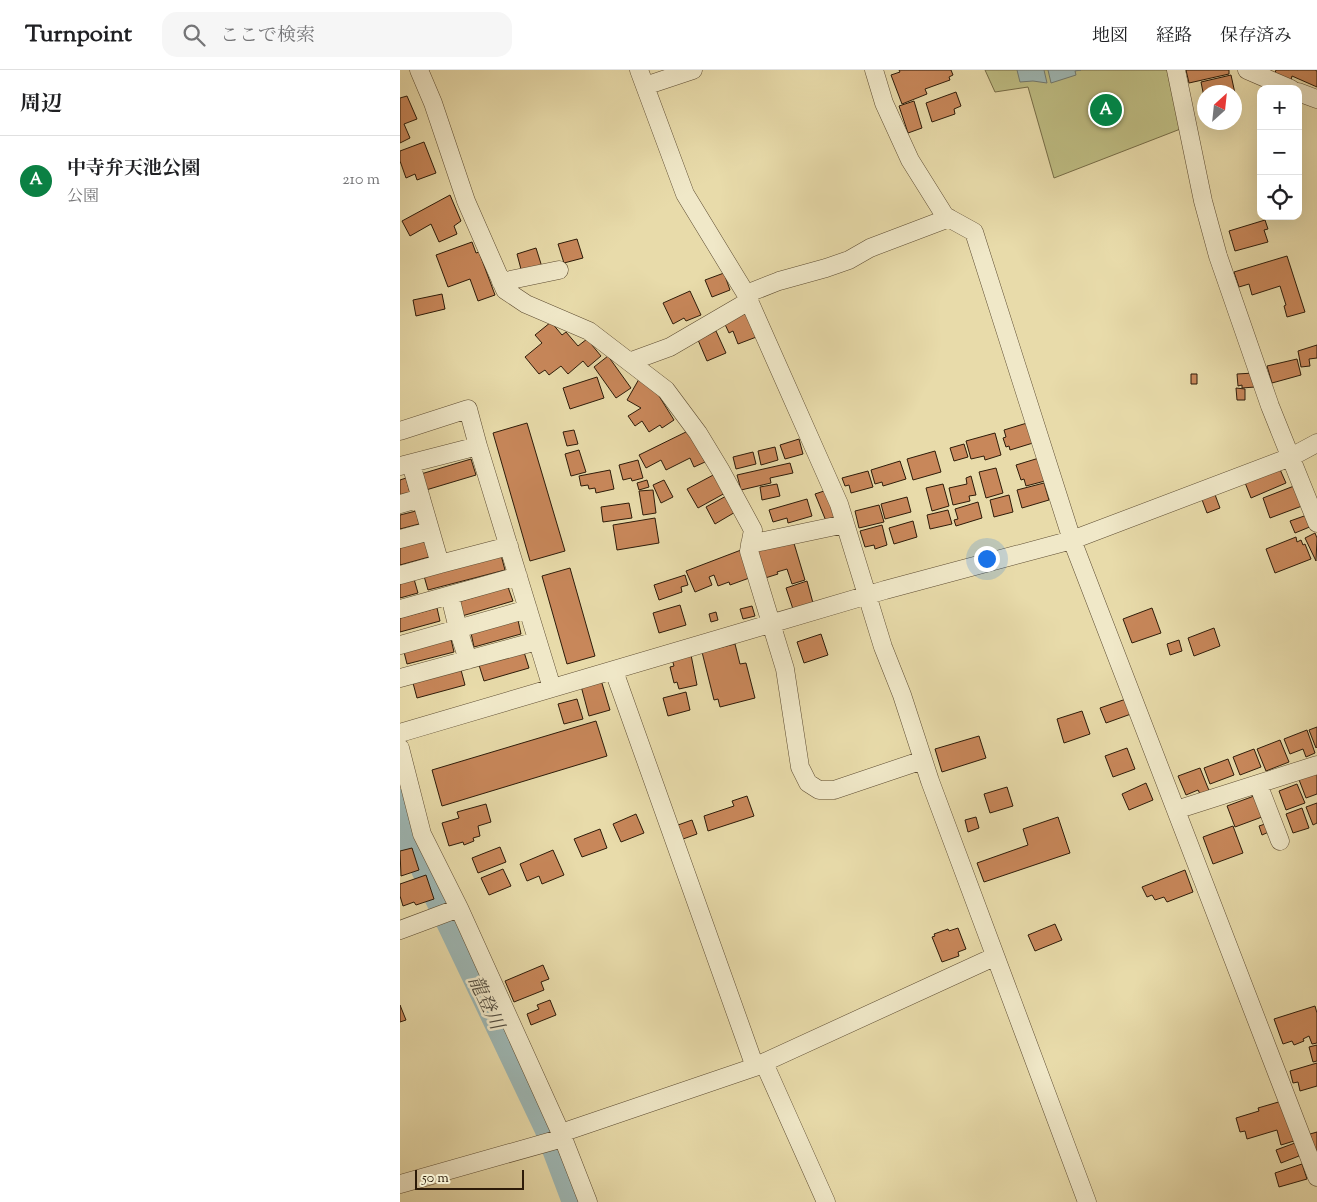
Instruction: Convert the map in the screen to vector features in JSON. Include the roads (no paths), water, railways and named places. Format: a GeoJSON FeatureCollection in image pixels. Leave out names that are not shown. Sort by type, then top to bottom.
{"type":"FeatureCollection","features":[{"type":"Feature","properties":{"kind":"street"},"geometry":{"type":"LineString","coordinates":[[419,70],[433,103],[466,201],[505,290],[526,304],[589,331],[666,390],[698,433],[721,471],[752,530],[749,551],[784,669],[800,767],[808,784],[819,790],[834,790],[923,760]]}},
{"type":"Feature","properties":{"kind":"street"},"geometry":{"type":"LineString","coordinates":[[693,70],[642,78],[685,194],[748,298],[839,504],[866,597],[923,760],[994,957],[1087,1202]]}},
{"type":"Feature","properties":{"kind":"street"},"geometry":{"type":"LineString","coordinates":[[874,70],[884,103],[910,160],[945,216],[974,232],[1072,540],[1317,1177]]}},
{"type":"Feature","properties":{"kind":"street"},"geometry":{"type":"LineString","coordinates":[[1176,70],[1203,201],[1218,256],[1255,364],[1317,523]]}},
{"type":"Feature","properties":{"kind":"street"},"geometry":{"type":"LineString","coordinates":[[1247,70],[1282,85]]}},
{"type":"Feature","properties":{"kind":"street"},"geometry":{"type":"LineString","coordinates":[[1302,93],[1317,99]]}},
{"type":"Feature","properties":{"kind":"street"},"geometry":{"type":"LineString","coordinates":[[629,362],[670,347],[779,280],[849,260],[870,248],[949,218]]}},
{"type":"Feature","properties":{"kind":"street"},"geometry":{"type":"LineString","coordinates":[[501,282],[559,270]]}},
{"type":"Feature","properties":{"kind":"street"},"geometry":{"type":"LineString","coordinates":[[400,431],[468,409],[552,688]]}},
{"type":"Feature","properties":{"kind":"street"},"geometry":{"type":"LineString","coordinates":[[400,733],[866,597],[1072,540],[1291,457],[1317,443]]}},
{"type":"Feature","properties":{"kind":"street"},"geometry":{"type":"LineString","coordinates":[[440,564],[421,498],[406,465],[478,446]]}},
{"type":"Feature","properties":{"kind":"street"},"geometry":{"type":"LineString","coordinates":[[400,504],[421,498]]}},
{"type":"Feature","properties":{"kind":"street"},"geometry":{"type":"LineString","coordinates":[[750,544],[845,524]]}},
{"type":"Feature","properties":{"kind":"street"},"geometry":{"type":"LineString","coordinates":[[400,539],[430,531]]}},
{"type":"Feature","properties":{"kind":"street"},"geometry":{"type":"LineString","coordinates":[[400,575],[509,546]]}},
{"type":"Feature","properties":{"kind":"street"},"geometry":{"type":"LineString","coordinates":[[400,609],[518,576]]}},
{"type":"Feature","properties":{"kind":"street"},"geometry":{"type":"LineString","coordinates":[[450,596],[468,660]]}},
{"type":"Feature","properties":{"kind":"street"},"geometry":{"type":"LineString","coordinates":[[400,645],[528,609]]}},
{"type":"Feature","properties":{"kind":"street"},"geometry":{"type":"LineString","coordinates":[[400,678],[537,641]]}},
{"type":"Feature","properties":{"kind":"street"},"geometry":{"type":"LineString","coordinates":[[614,671],[759,1065],[826,1202]]}},
{"type":"Feature","properties":{"kind":"street"},"geometry":{"type":"LineString","coordinates":[[400,748],[422,834],[459,908],[562,1135],[588,1202]]}},
{"type":"Feature","properties":{"kind":"street"},"geometry":{"type":"LineString","coordinates":[[1176,810],[1317,765]]}},
{"type":"Feature","properties":{"kind":"street"},"geometry":{"type":"LineString","coordinates":[[1258,784],[1280,841]]}},
{"type":"Feature","properties":{"kind":"street"},"geometry":{"type":"LineString","coordinates":[[402,924],[459,908]]}},
{"type":"Feature","properties":{"kind":"street"},"geometry":{"type":"LineString","coordinates":[[400,1184],[562,1135],[759,1065],[994,957]]}},
{"type":"Feature","properties":{"kind":"water"},"geometry":{"type":"Polygon","coordinates":[[[1017,70],[1044,70],[1047,83],[1020,82],[1017,70]]]}},
{"type":"Feature","properties":{"kind":"water"},"geometry":{"type":"Polygon","coordinates":[[[1048,70],[1081,70],[1075,71],[1076,75],[1051,83],[1048,70]]]}},
{"type":"Feature","properties":{"kind":"waterway","name":"龍登川"},"geometry":{"type":"LineString","coordinates":[[400,802],[411,842],[547,1128],[575,1202]]}},
{"type":"Feature","properties":{"kind":"place","name":"中寺弁天池公園"},"geometry":{"type":"Point","coordinates":[1106,110]}}]}
